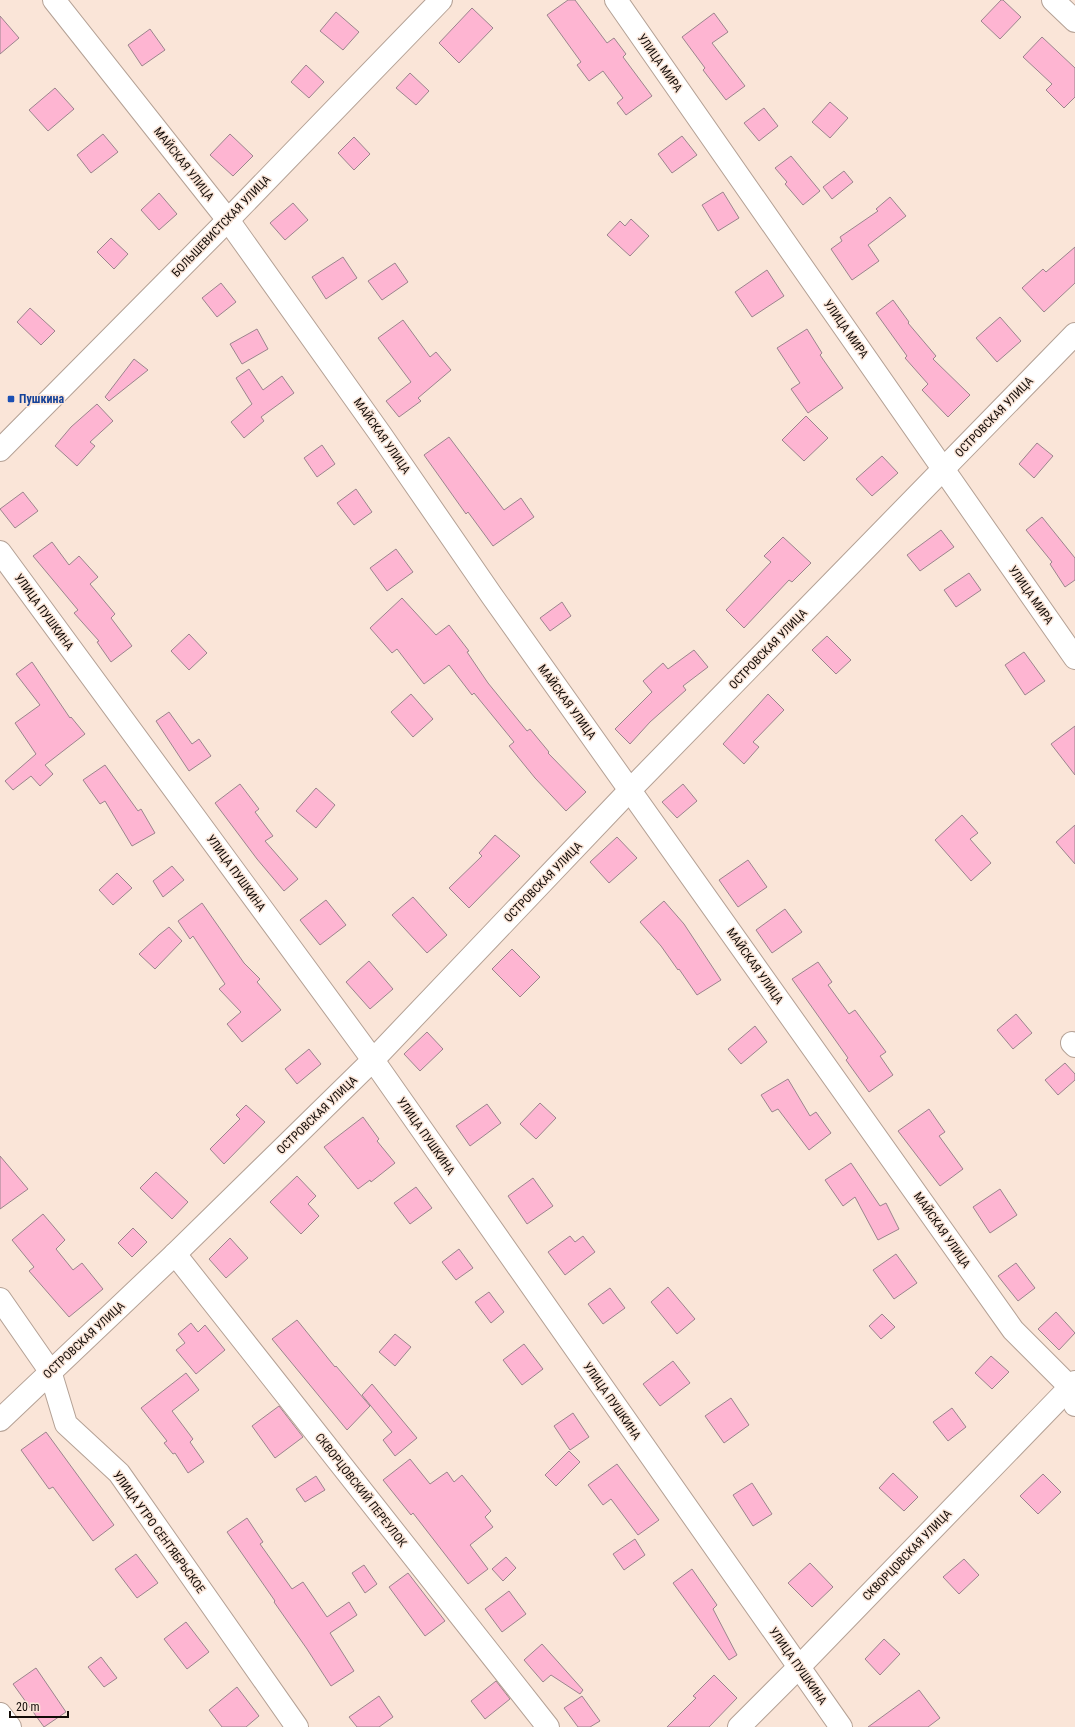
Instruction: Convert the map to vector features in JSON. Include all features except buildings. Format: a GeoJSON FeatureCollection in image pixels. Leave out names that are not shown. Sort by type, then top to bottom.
{"type":"FeatureCollection","features":[{"type":"Feature","properties":{"kind":"street","name":"МАЙСКАЯ УЛИЦА"},"geometry":{"type":"LineString","coordinates":[[54,0],[228,220],[381,435],[492,596],[1013,1330],[1073,1392]]}},
{"type":"Feature","properties":{"kind":"street","name":"БОЛЬШЕВИСТСКАЯ УЛИЦА"},"geometry":{"type":"LineString","coordinates":[[0,450],[228,220],[441,0]]}},
{"type":"Feature","properties":{"kind":"street","name":"УЛИЦА МИРА"},"geometry":{"type":"LineString","coordinates":[[616,0],[1075,658]]}},
{"type":"Feature","properties":{"kind":"street"},"geometry":{"type":"LineString","coordinates":[[1053,0],[1075,21]]}},
{"type":"Feature","properties":{"kind":"street","name":"ОСТРОВСКАЯ УЛИЦА"},"geometry":{"type":"LineString","coordinates":[[0,1420],[175,1254],[373,1060],[630,790],[944,469],[1072,343]]}},
{"type":"Feature","properties":{"kind":"street","name":"УЛИЦА ПУШКИНА"},"geometry":{"type":"LineString","coordinates":[[0,552],[373,1060],[841,1727]]}},
{"type":"Feature","properties":{"kind":"street","name":"СКВОРЦОВСКИЙ ПЕРЕУЛОК"},"geometry":{"type":"LineString","coordinates":[[175,1254],[548,1727]]}},
{"type":"Feature","properties":{"kind":"street","name":"УЛИЦА УТРО СЕНТЯБРЬСКОЕ"},"geometry":{"type":"LineString","coordinates":[[0,1299],[50,1371],[66,1424],[119,1473],[297,1727]]}},
{"type":"Feature","properties":{"kind":"street","name":"СКВОРЦОВСКАЯ УЛИЦА"},"geometry":{"type":"LineString","coordinates":[[739,1727],[1073,1392]]}},
{"type":"Feature","properties":{"kind":"street"},"geometry":{"type":"LineString","coordinates":[[0,1714],[10,1727]]}},
{"type":"Feature","properties":{"kind":"place","name":"Пушкина"},"geometry":{"type":"Point","coordinates":[11,399]}}]}
